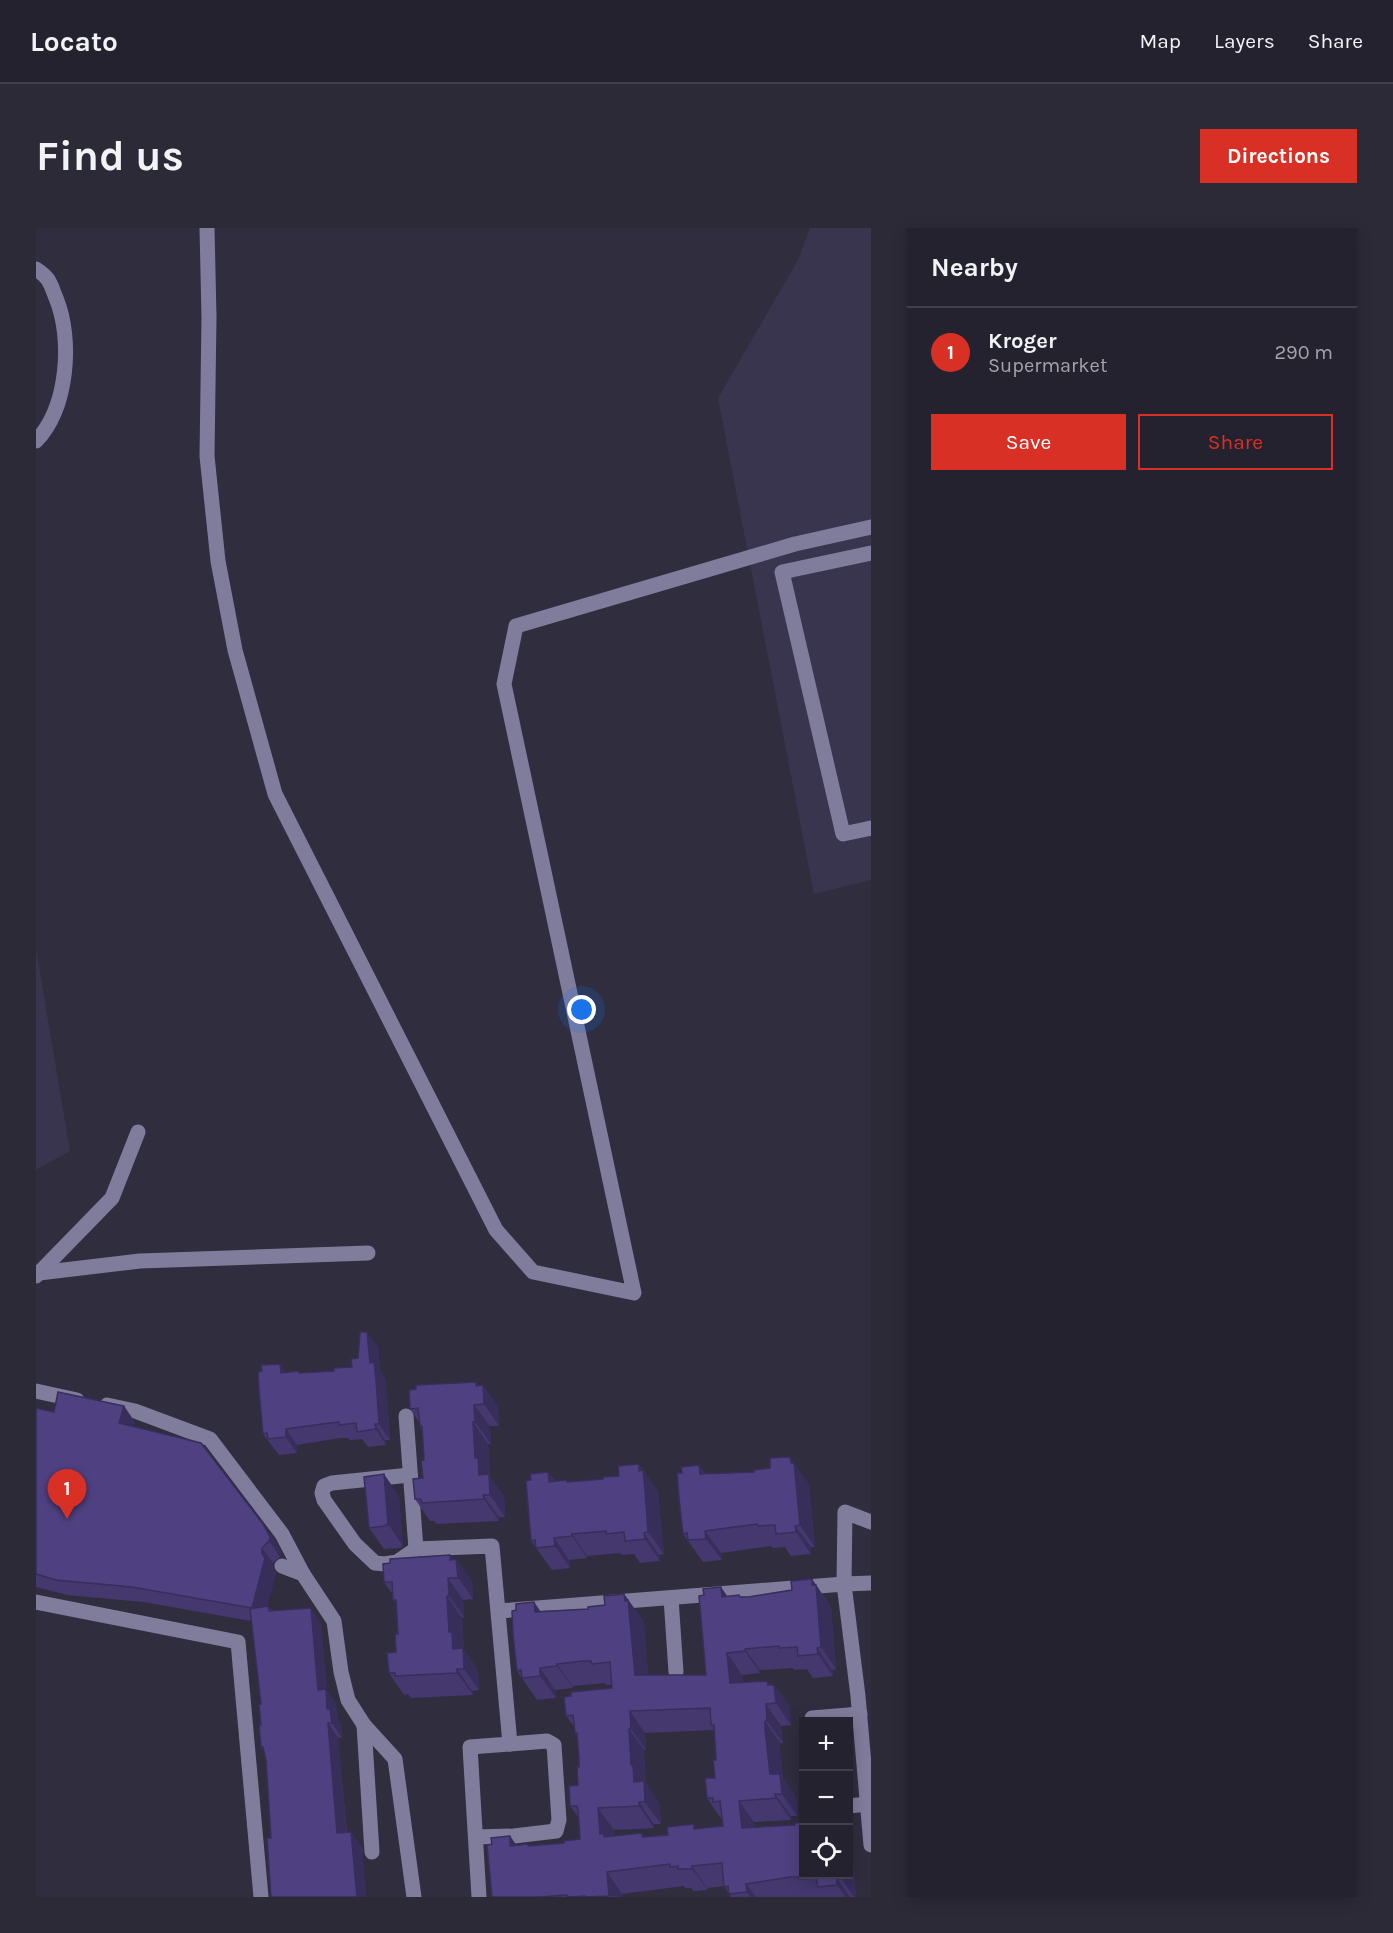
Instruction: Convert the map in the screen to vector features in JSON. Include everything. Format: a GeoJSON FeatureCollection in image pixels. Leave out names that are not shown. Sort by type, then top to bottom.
{"type":"FeatureCollection","features":[{"type":"Feature","properties":{"kind":"street"},"geometry":{"type":"LineString","coordinates":[[207,228],[207,456],[218,561],[235,650],[275,794],[496,1230],[533,1272],[634,1293],[504,684],[516,626],[795,544],[871,526]]}},
{"type":"Feature","properties":{"kind":"street"},"geometry":{"type":"LineString","coordinates":[[36,269],[47,276],[62,313],[67,352],[61,396],[45,433],[36,441]]}},
{"type":"Feature","properties":{"kind":"street"},"geometry":{"type":"LineString","coordinates":[[871,553],[782,572],[843,834],[871,828]]}},
{"type":"Feature","properties":{"kind":"street"},"geometry":{"type":"LineString","coordinates":[[38,1274],[112,1198],[138,1132]]}},
{"type":"Feature","properties":{"kind":"street"},"geometry":{"type":"LineString","coordinates":[[38,1274],[140,1261],[368,1253]]}},
{"type":"Feature","properties":{"kind":"street"},"geometry":{"type":"LineString","coordinates":[[36,1391],[135,1411],[210,1439],[282,1534],[303,1574],[334,1621],[341,1672],[348,1700],[364,1725],[394,1759],[414,1897]]}},
{"type":"Feature","properties":{"kind":"street"},"geometry":{"type":"LineString","coordinates":[[406,1416],[416,1549]]}},
{"type":"Feature","properties":{"kind":"street"},"geometry":{"type":"LineString","coordinates":[[410,1475],[332,1483],[324,1486],[322,1493],[324,1500],[355,1544],[375,1563],[397,1562],[416,1549],[492,1546],[510,1744]]}},
{"type":"Feature","properties":{"kind":"street"},"geometry":{"type":"LineString","coordinates":[[871,1522],[845,1512],[844,1584],[860,1714],[867,1743],[867,1804],[871,1845]]}},
{"type":"Feature","properties":{"kind":"street"},"geometry":{"type":"LineString","coordinates":[[282,1566],[303,1574]]}},
{"type":"Feature","properties":{"kind":"street"},"geometry":{"type":"LineString","coordinates":[[499,1611],[871,1583]]}},
{"type":"Feature","properties":{"kind":"street"},"geometry":{"type":"LineString","coordinates":[[672,1598],[676,1672]]}},
{"type":"Feature","properties":{"kind":"street"},"geometry":{"type":"LineString","coordinates":[[36,1602],[238,1642],[261,1897]]}},
{"type":"Feature","properties":{"kind":"street"},"geometry":{"type":"LineString","coordinates":[[824,1717],[860,1714]]}},
{"type":"Feature","properties":{"kind":"street"},"geometry":{"type":"LineString","coordinates":[[364,1725],[372,1852]]}},
{"type":"Feature","properties":{"kind":"street"},"geometry":{"type":"LineString","coordinates":[[476,1837],[556,1832],[559,1820],[554,1745],[547,1741],[470,1747],[479,1897]]}},
{"type":"Feature","properties":{"kind":"street"},"geometry":{"type":"LineString","coordinates":[[853,1806],[867,1804]]}},
{"type":"Feature","properties":{"kind":"shaded area"},"geometry":{"type":"Polygon","coordinates":[[[810,228],[871,228],[871,880],[814,894],[718,398],[798,260],[810,228]]]}},
{"type":"Feature","properties":{"kind":"shaded area"},"geometry":{"type":"Polygon","coordinates":[[[36,949],[70,1151],[36,1170],[36,949]]]}},
{"type":"Feature","properties":{"kind":"building"},"geometry":{"type":"Polygon","coordinates":[[[360,1332],[367,1332],[370,1363],[374,1362],[379,1424],[375,1424],[376,1429],[357,1432],[356,1423],[339,1425],[339,1422],[286,1429],[286,1437],[268,1439],[267,1433],[263,1434],[258,1372],[262,1371],[261,1365],[280,1364],[281,1373],[334,1371],[334,1368],[352,1367],[351,1359],[358,1358],[360,1332]]]}},
{"type":"Feature","properties":{"kind":"building"},"geometry":{"type":"Polygon","coordinates":[[[476,1382],[476,1386],[483,1385],[484,1404],[474,1405],[475,1458],[478,1458],[479,1475],[489,1474],[490,1495],[483,1495],[484,1499],[422,1503],[421,1499],[415,1499],[413,1479],[423,1478],[422,1426],[420,1426],[418,1408],[410,1409],[409,1390],[416,1389],[416,1385],[476,1382]]]}},
{"type":"Feature","properties":{"kind":"building"},"geometry":{"type":"Polygon","coordinates":[[[58,1392],[124,1406],[119,1423],[201,1443],[263,1524],[270,1537],[262,1548],[265,1558],[252,1608],[132,1587],[56,1580],[36,1574],[36,1408],[54,1412],[58,1392]]]}},
{"type":"Feature","properties":{"kind":"building"},"geometry":{"type":"Polygon","coordinates":[[[790,1457],[791,1463],[794,1463],[800,1525],[795,1526],[796,1532],[776,1534],[775,1525],[758,1526],[757,1524],[705,1531],[706,1539],[688,1540],[687,1533],[683,1534],[677,1473],[682,1473],[681,1467],[699,1465],[700,1474],[754,1472],[754,1470],[770,1468],[770,1458],[790,1457]]]}},
{"type":"Feature","properties":{"kind":"building"},"geometry":{"type":"Polygon","coordinates":[[[639,1464],[639,1471],[643,1470],[645,1490],[648,1532],[644,1533],[645,1539],[625,1541],[624,1532],[606,1534],[606,1531],[554,1538],[555,1546],[536,1548],[535,1540],[531,1541],[526,1481],[531,1480],[530,1474],[548,1472],[549,1482],[603,1479],[603,1477],[619,1476],[618,1466],[639,1464]]]}},
{"type":"Feature","properties":{"kind":"building"},"geometry":{"type":"Polygon","coordinates":[[[384,1474],[388,1524],[369,1528],[364,1477],[384,1474]]]}},
{"type":"Feature","properties":{"kind":"building"},"geometry":{"type":"Polygon","coordinates":[[[450,1555],[450,1560],[456,1559],[458,1578],[448,1578],[449,1632],[452,1632],[453,1649],[463,1648],[464,1669],[457,1669],[457,1673],[395,1676],[395,1673],[389,1673],[387,1653],[396,1652],[395,1634],[398,1634],[396,1600],[393,1600],[392,1582],[384,1582],[383,1564],[390,1563],[390,1559],[450,1555]]]}},
{"type":"Feature","properties":{"kind":"building"},"geometry":{"type":"Polygon","coordinates":[[[812,1579],[812,1585],[816,1585],[821,1647],[817,1648],[818,1654],[798,1656],[797,1647],[779,1648],[779,1646],[727,1653],[730,1683],[767,1681],[768,1685],[774,1685],[776,1703],[766,1704],[765,1730],[770,1774],[780,1774],[782,1794],[775,1794],[776,1798],[739,1801],[742,1828],[795,1825],[799,1823],[799,1879],[790,1877],[746,1884],[747,1892],[729,1894],[728,1886],[724,1887],[722,1863],[692,1866],[692,1869],[678,1869],[678,1866],[670,1867],[670,1864],[607,1872],[609,1896],[492,1897],[487,1845],[492,1844],[491,1838],[510,1836],[510,1846],[564,1843],[564,1841],[580,1839],[578,1809],[577,1806],[570,1806],[569,1786],[578,1785],[577,1733],[575,1733],[573,1715],[566,1716],[564,1697],[571,1696],[571,1692],[612,1688],[610,1662],[592,1664],[591,1661],[583,1661],[557,1664],[557,1666],[540,1668],[540,1676],[522,1678],[521,1670],[517,1671],[513,1635],[512,1611],[516,1610],[516,1604],[534,1602],[535,1612],[588,1609],[588,1607],[605,1605],[604,1596],[624,1594],[625,1601],[628,1600],[635,1675],[706,1675],[699,1596],[704,1595],[703,1589],[721,1587],[722,1597],[739,1595],[748,1597],[792,1590],[791,1581],[812,1579]],[[710,1708],[630,1711],[631,1765],[633,1765],[634,1782],[644,1781],[645,1802],[639,1802],[639,1806],[598,1808],[600,1834],[604,1834],[604,1837],[642,1833],[642,1837],[668,1835],[667,1827],[694,1824],[694,1829],[723,1826],[720,1801],[713,1802],[713,1798],[707,1798],[705,1778],[715,1778],[714,1725],[711,1725],[710,1708]]]}},
{"type":"Feature","properties":{"kind":"building"},"geometry":{"type":"Polygon","coordinates":[[[268,1606],[269,1611],[311,1608],[318,1690],[326,1689],[327,1709],[330,1709],[332,1723],[328,1723],[337,1833],[351,1832],[357,1897],[271,1897],[267,1838],[271,1838],[266,1760],[263,1747],[261,1747],[259,1705],[261,1704],[250,1609],[268,1606]]]}},
{"type":"Feature","properties":{"kind":"building"},"geometry":{"type":"Polygon","coordinates":[[[816,1879],[837,1879],[837,1885],[818,1887],[816,1879]]]}},
{"type":"Feature","properties":{"kind":"place","name":"Kroger"},"geometry":{"type":"Point","coordinates":[67,1519]}}]}
